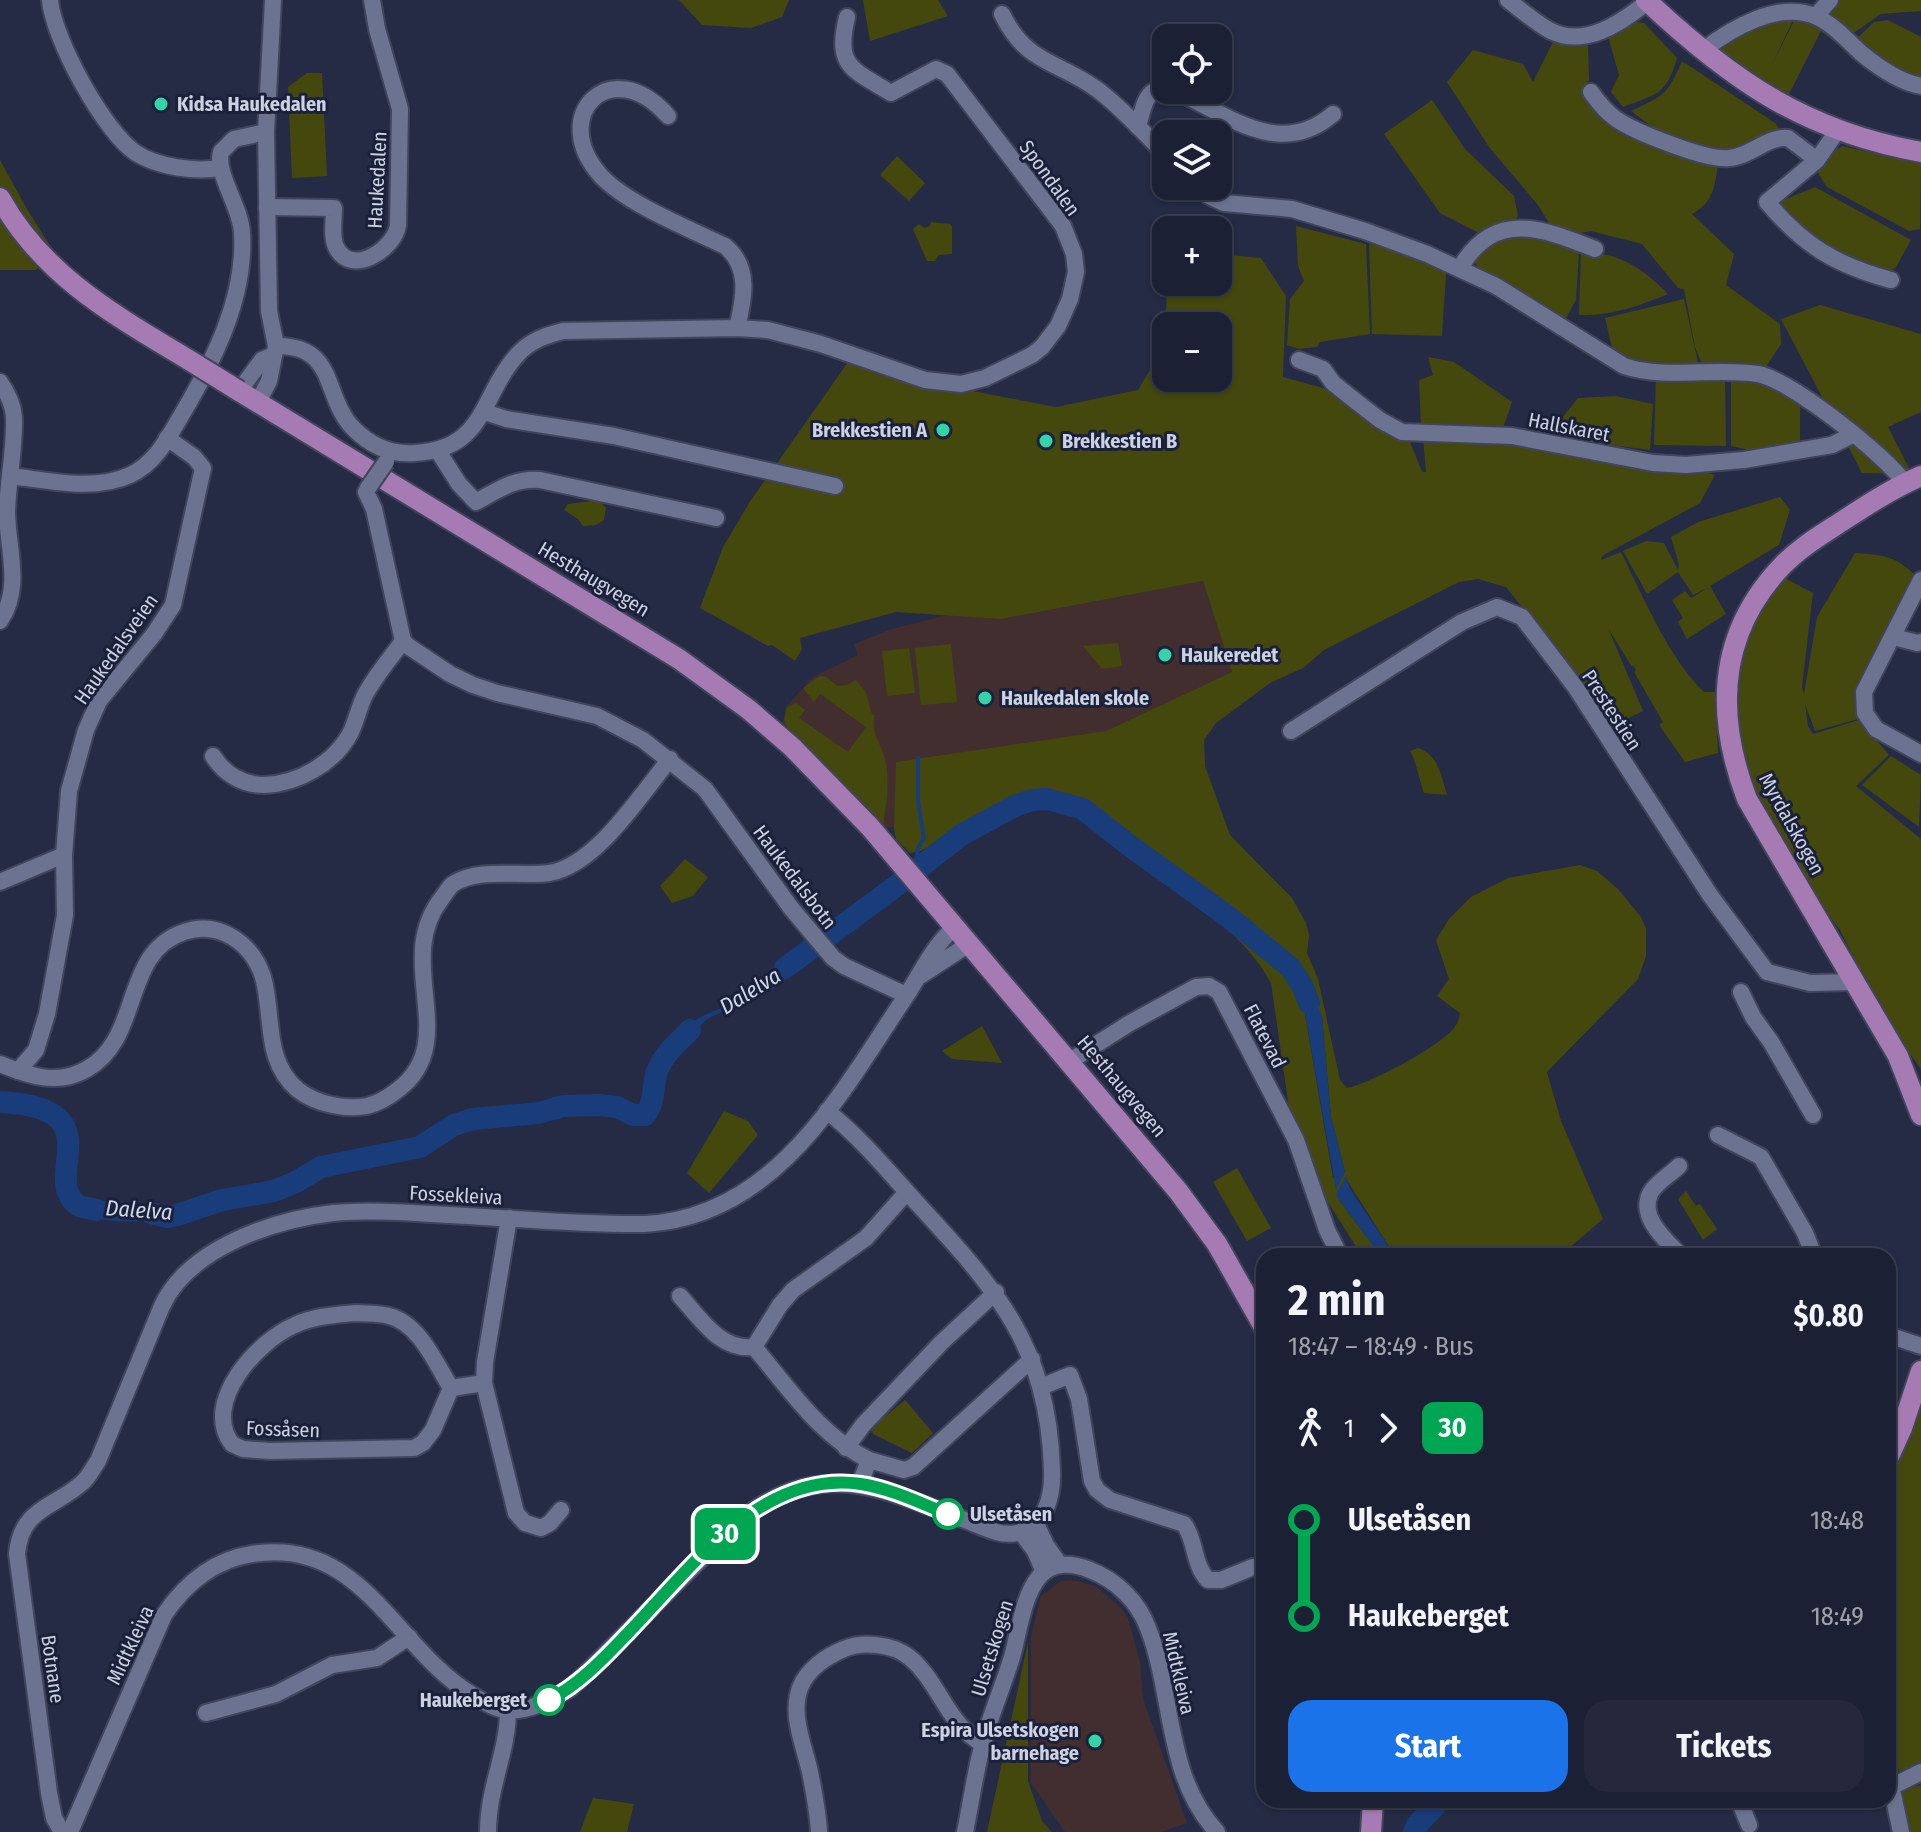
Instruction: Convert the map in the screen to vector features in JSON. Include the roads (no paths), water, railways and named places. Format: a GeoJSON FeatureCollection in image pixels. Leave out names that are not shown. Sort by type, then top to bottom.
{"type":"FeatureCollection","features":[{"type":"Feature","properties":{"kind":"main road"},"geometry":{"type":"LineString","coordinates":[[1646,1],[1702,51],[1775,101],[1838,130],[1921,152]]}},
{"type":"Feature","properties":{"kind":"main road","name":"Hesthaugvegen"},"geometry":{"type":"LineString","coordinates":[[0,198],[23,235],[68,282],[104,308],[679,659],[748,709],[792,747],[891,852],[1186,1201],[1217,1244],[1256,1313]]}},
{"type":"Feature","properties":{"kind":"main road","name":"Myrdalskogen"},"geometry":{"type":"LineString","coordinates":[[1913,479],[1823,534],[1783,565],[1765,586],[1734,647],[1726,685],[1725,718],[1729,744],[1747,799],[1898,1056],[1921,1115]]}},
{"type":"Feature","properties":{"kind":"main road"},"geometry":{"type":"LineString","coordinates":[[1896,1441],[1921,1371]]}},
{"type":"Feature","properties":{"kind":"main road"},"geometry":{"type":"LineString","coordinates":[[1371,1832],[1372,1808]]}},
{"type":"Feature","properties":{"kind":"street"},"geometry":{"type":"LineString","coordinates":[[50,0],[54,21],[86,89],[105,120],[134,152],[189,169],[220,168]]}},
{"type":"Feature","properties":{"kind":"street"},"geometry":{"type":"LineString","coordinates":[[258,402],[269,381],[275,350],[269,311],[266,132],[273,0]]}},
{"type":"Feature","properties":{"kind":"street","name":"Haukedalen"},"geometry":{"type":"LineString","coordinates":[[267,207],[334,208],[334,240],[340,252],[350,259],[364,259],[378,254],[394,239],[398,225],[400,109],[372,0]]}},
{"type":"Feature","properties":{"kind":"street"},"geometry":{"type":"LineString","coordinates":[[1508,0],[1551,31],[1580,36],[1611,28],[1646,1]]}},
{"type":"Feature","properties":{"kind":"street"},"geometry":{"type":"LineString","coordinates":[[1816,16],[1830,0]]}},
{"type":"Feature","properties":{"kind":"street"},"geometry":{"type":"LineString","coordinates":[[1702,51],[1726,33],[1775,13],[1795,12],[1816,16],[1890,74],[1921,86]]}},
{"type":"Feature","properties":{"kind":"street"},"geometry":{"type":"LineString","coordinates":[[1002,14],[1023,46],[1094,87],[1152,141]]}},
{"type":"Feature","properties":{"kind":"street","name":"Spondalen"},"geometry":{"type":"LineString","coordinates":[[438,451],[463,437],[485,412],[517,355],[528,345],[550,335],[581,330],[737,328],[792,335],[925,380],[961,384],[985,378],[1042,347],[1058,326],[1070,299],[1076,272],[1074,254],[1063,226],[947,74],[936,69],[891,93],[863,76],[844,56],[841,47],[847,17]]}},
{"type":"Feature","properties":{"kind":"street"},"geometry":{"type":"LineString","coordinates":[[668,116],[650,99],[618,87],[602,93],[587,107],[580,125],[580,139],[593,166],[614,188],[725,246],[735,255],[744,286],[737,328]]}},
{"type":"Feature","properties":{"kind":"street"},"geometry":{"type":"LineString","coordinates":[[1138,127],[1148,95],[1152,92]]}},
{"type":"Feature","properties":{"kind":"street"},"geometry":{"type":"LineString","coordinates":[[1591,92],[1614,118],[1685,148],[1725,159],[1788,138],[1817,160]]}},
{"type":"Feature","properties":{"kind":"street"},"geometry":{"type":"LineString","coordinates":[[1198,104],[1229,121],[1266,132],[1311,129],[1333,114]]}},
{"type":"Feature","properties":{"kind":"street"},"geometry":{"type":"LineString","coordinates":[[1838,130],[1817,160],[1767,202],[1787,226],[1821,253],[1848,266],[1891,280]]}},
{"type":"Feature","properties":{"kind":"street"},"geometry":{"type":"LineString","coordinates":[[10,476],[87,484],[120,479],[142,468],[167,438],[214,359],[237,282],[242,252],[241,223],[220,168],[221,152],[229,142],[242,135],[266,132]]}},
{"type":"Feature","properties":{"kind":"street"},"geometry":{"type":"LineString","coordinates":[[1218,200],[1275,206],[1385,237],[1460,268],[1524,303],[1624,366],[1643,371],[1729,372],[1766,376],[1806,398],[1895,470],[1913,479]]}},
{"type":"Feature","properties":{"kind":"street"},"geometry":{"type":"LineString","coordinates":[[1460,268],[1482,242],[1519,227],[1549,231],[1595,249]]}},
{"type":"Feature","properties":{"kind":"street"},"geometry":{"type":"LineString","coordinates":[[239,391],[262,360],[275,350],[294,347],[316,358],[324,367],[338,404],[350,424],[364,438],[389,457],[438,451],[459,484],[476,502],[510,483],[532,479],[716,518]]}},
{"type":"Feature","properties":{"kind":"street","name":"Hallskaret"},"geometry":{"type":"LineString","coordinates":[[1299,360],[1323,369],[1333,383],[1358,403],[1402,432],[1512,436],[1653,463],[1686,465],[1744,460],[1832,445],[1852,435]]}},
{"type":"Feature","properties":{"kind":"street"},"geometry":{"type":"LineString","coordinates":[[0,382],[9,396],[14,417],[7,511],[12,587],[11,598],[0,621]]}},
{"type":"Feature","properties":{"kind":"street"},"geometry":{"type":"LineString","coordinates":[[485,412],[506,419],[614,436],[835,486]]}},
{"type":"Feature","properties":{"kind":"street","name":"Haukedalsveien"},"geometry":{"type":"LineString","coordinates":[[18,1071],[36,1050],[47,1014],[65,915],[64,855],[69,791],[92,713],[165,619],[178,592],[203,468],[194,457],[167,438]]}},
{"type":"Feature","properties":{"kind":"street"},"geometry":{"type":"LineString","coordinates":[[213,756],[220,768],[233,777],[255,785],[268,785],[298,777],[321,766],[332,758],[350,735],[371,685],[403,641],[378,524],[366,492],[389,457]]}},
{"type":"Feature","properties":{"kind":"street"},"geometry":{"type":"LineString","coordinates":[[1921,580],[1864,692],[1865,713],[1876,729],[1921,754]]}},
{"type":"Feature","properties":{"kind":"street","name":"Prestestien"},"geometry":{"type":"LineString","coordinates":[[1291,731],[1462,622],[1490,609],[1508,610],[1522,617],[1576,688],[1710,895],[1767,972],[1810,983],[1856,982]]}},
{"type":"Feature","properties":{"kind":"street"},"geometry":{"type":"LineString","coordinates":[[1894,637],[1921,642]]}},
{"type":"Feature","properties":{"kind":"street","name":"Haukedalsbotn"},"geometry":{"type":"LineString","coordinates":[[403,641],[473,685],[597,716],[628,730],[670,759],[705,789],[719,806],[820,945],[844,966],[906,995]]}},
{"type":"Feature","properties":{"kind":"street"},"geometry":{"type":"LineString","coordinates":[[0,1064],[40,1077],[66,1077],[102,1059],[117,1041],[150,955],[161,943],[176,935],[199,928],[213,929],[238,939],[256,962],[266,992],[273,1049],[285,1075],[296,1088],[323,1103],[349,1107],[378,1103],[403,1086],[416,1072],[423,1058],[428,1025],[422,937],[431,914],[453,884],[496,873],[546,874],[572,864],[603,840],[670,759]]}},
{"type":"Feature","properties":{"kind":"street"},"geometry":{"type":"LineString","coordinates":[[0,882],[64,855]]}},
{"type":"Feature","properties":{"kind":"street","name":"Fossekleiva"},"geometry":{"type":"LineString","coordinates":[[35,1514],[89,1475],[107,1444],[141,1354],[168,1294],[187,1271],[209,1255],[268,1228],[330,1214],[391,1212],[640,1224],[663,1223],[706,1213],[737,1198],[766,1178],[794,1150],[827,1111],[940,940],[955,927]]}},
{"type":"Feature","properties":{"kind":"street","name":"Fossekleiva"},"geometry":{"type":"LineString","coordinates":[[919,976],[969,944]]}},
{"type":"Feature","properties":{"kind":"street","name":"Flatevad"},"geometry":{"type":"LineString","coordinates":[[1070,1061],[1196,987],[1209,986],[1219,992],[1296,1140],[1336,1248]]}},
{"type":"Feature","properties":{"kind":"street"},"geometry":{"type":"LineString","coordinates":[[1741,992],[1813,1115]]}},
{"type":"Feature","properties":{"kind":"street"},"geometry":{"type":"LineString","coordinates":[[488,1832],[490,1794],[506,1734],[508,1710],[539,1704],[571,1688],[729,1530],[754,1510],[801,1489],[832,1483],[860,1484],[897,1494],[1001,1533],[1028,1527],[1047,1508],[1053,1485],[1048,1419],[1041,1387],[1032,1359],[996,1292],[866,1146],[827,1111]]}},
{"type":"Feature","properties":{"kind":"street"},"geometry":{"type":"LineString","coordinates":[[1718,1135],[1761,1157],[1811,1248]]}},
{"type":"Feature","properties":{"kind":"street"},"geometry":{"type":"LineString","coordinates":[[1674,1248],[1652,1225],[1649,1201],[1651,1192],[1679,1166]]}},
{"type":"Feature","properties":{"kind":"street"},"geometry":{"type":"LineString","coordinates":[[754,1347],[793,1290],[866,1238],[907,1192]]}},
{"type":"Feature","properties":{"kind":"street"},"geometry":{"type":"LineString","coordinates":[[509,1218],[484,1383],[516,1513],[525,1523],[541,1528],[561,1510]]}},
{"type":"Feature","properties":{"kind":"street"},"geometry":{"type":"LineString","coordinates":[[846,1448],[863,1425],[942,1342],[996,1292]]}},
{"type":"Feature","properties":{"kind":"street"},"geometry":{"type":"LineString","coordinates":[[680,1296],[718,1337],[733,1346],[754,1347],[824,1428],[846,1448],[869,1460],[904,1470],[913,1467],[1032,1359]]}},
{"type":"Feature","properties":{"kind":"street","name":"Fossåsen"},"geometry":{"type":"LineString","coordinates":[[356,1313],[399,1319],[420,1340],[451,1388],[428,1438],[419,1446],[407,1450],[253,1451],[232,1444],[222,1426],[226,1397],[253,1357],[284,1330],[322,1317],[356,1313]]}},
{"type":"Feature","properties":{"kind":"street"},"geometry":{"type":"LineString","coordinates":[[1896,1338],[1921,1346]]}},
{"type":"Feature","properties":{"kind":"street"},"geometry":{"type":"LineString","coordinates":[[1041,1387],[1070,1375],[1079,1399],[1092,1481],[1100,1494],[1184,1524],[1202,1573],[1208,1580],[1221,1580],[1253,1567]]}},
{"type":"Feature","properties":{"kind":"street"},"geometry":{"type":"LineString","coordinates":[[451,1388],[484,1383]]}},
{"type":"Feature","properties":{"kind":"street"},"geometry":{"type":"LineString","coordinates":[[860,1484],[869,1460]]}},
{"type":"Feature","properties":{"kind":"street","name":"Botnane"},"geometry":{"type":"LineString","coordinates":[[35,1514],[20,1536],[17,1554],[49,1793],[54,1818],[62,1832]]}},
{"type":"Feature","properties":{"kind":"street"},"geometry":{"type":"LineString","coordinates":[[1028,1527],[1046,1545],[1060,1565],[1044,1572],[1028,1527]]}},
{"type":"Feature","properties":{"kind":"street","name":"Midtkleiva"},"geometry":{"type":"LineString","coordinates":[[70,1832],[164,1615],[185,1588],[213,1567],[235,1558],[259,1553],[282,1553],[313,1559],[351,1578],[463,1689],[508,1710]]}},
{"type":"Feature","properties":{"kind":"street","name":"Midtkleiva"},"geometry":{"type":"LineString","coordinates":[[1060,1565],[1085,1568],[1111,1580],[1142,1615],[1151,1636],[1184,1776],[1200,1812],[1217,1832]]}},
{"type":"Feature","properties":{"kind":"street","name":"Ulsetskogen"},"geometry":{"type":"LineString","coordinates":[[965,1832],[983,1744],[1029,1595],[1044,1572]]}},
{"type":"Feature","properties":{"kind":"street"},"geometry":{"type":"LineString","coordinates":[[206,1713],[276,1694],[332,1665],[377,1658],[409,1637]]}},
{"type":"Feature","properties":{"kind":"street"},"geometry":{"type":"LineString","coordinates":[[819,1832],[797,1713],[800,1687],[822,1659],[858,1646],[887,1647],[899,1651],[922,1670],[963,1730],[983,1744]]}},
{"type":"Feature","properties":{"kind":"street"},"geometry":{"type":"LineString","coordinates":[[1896,1778],[1921,1772]]}},
{"type":"Feature","properties":{"kind":"street"},"geometry":{"type":"LineString","coordinates":[[1896,1806],[1901,1832]]}},
{"type":"Feature","properties":{"kind":"street"},"geometry":{"type":"LineString","coordinates":[[1742,1808],[1749,1825]]}},
{"type":"Feature","properties":{"kind":"water"},"geometry":{"type":"Polygon","coordinates":[[[804,944],[810,953],[781,984],[707,1019],[676,1050],[669,1052],[669,1043],[679,1038],[691,1023],[757,986],[804,944]]]}},
{"type":"Feature","properties":{"kind":"water"},"geometry":{"type":"Polygon","coordinates":[[[1303,975],[1322,1016],[1331,1117],[1345,1172],[1336,1190],[1302,997],[1292,977],[1303,975]]]}},
{"type":"Feature","properties":{"kind":"water"},"geometry":{"type":"Polygon","coordinates":[[[1346,1176],[1350,1189],[1390,1248],[1375,1248],[1336,1194],[1346,1176]]]}},
{"type":"Feature","properties":{"kind":"water"},"geometry":{"type":"Polygon","coordinates":[[[72,1200],[133,1202],[177,1215],[170,1219],[116,1221],[90,1215],[72,1200]]]}},
{"type":"Feature","properties":{"kind":"waterway"},"geometry":{"type":"LineString","coordinates":[[918,758],[918,801],[924,839],[917,852],[920,866]]}},
{"type":"Feature","properties":{"kind":"waterway","name":"Dalelva"},"geometry":{"type":"LineString","coordinates":[[785,968],[961,835],[1015,806],[1047,799],[1083,809],[1230,918],[1291,968],[1309,1003]]}},
{"type":"Feature","properties":{"kind":"waterway","name":"Dalelva"},"geometry":{"type":"LineString","coordinates":[[151,1213],[167,1217],[222,1200],[274,1191],[321,1167],[420,1147],[454,1125],[473,1119],[539,1113],[563,1106],[600,1105],[617,1107],[633,1115],[645,1115],[651,1104],[660,1064],[690,1030]]}},
{"type":"Feature","properties":{"kind":"waterway","name":"Dalelva"},"geometry":{"type":"LineString","coordinates":[[0,1102],[34,1107],[55,1116],[65,1128],[68,1143],[67,1190],[76,1204],[97,1210]]}},
{"type":"Feature","properties":{"kind":"waterway"},"geometry":{"type":"LineString","coordinates":[[1414,1832],[1433,1808]]}},
{"type":"Feature","properties":{"kind":"place","name":"Kidsa Haukedalen"},"geometry":{"type":"Point","coordinates":[161,104]}},
{"type":"Feature","properties":{"kind":"place","name":"Brekkestien A"},"geometry":{"type":"Point","coordinates":[943,430]}},
{"type":"Feature","properties":{"kind":"place","name":"Brekkestien B"},"geometry":{"type":"Point","coordinates":[1046,441]}},
{"type":"Feature","properties":{"kind":"place","name":"Haukeredet"},"geometry":{"type":"Point","coordinates":[1165,655]}},
{"type":"Feature","properties":{"kind":"place","name":"Haukedalen skole"},"geometry":{"type":"Point","coordinates":[985,698]}},
{"type":"Feature","properties":{"kind":"place","name":"Ulsetåsen"},"geometry":{"type":"Point","coordinates":[948,1514]}},
{"type":"Feature","properties":{"kind":"place","name":"Haukeberget"},"geometry":{"type":"Point","coordinates":[549,1700]}},
{"type":"Feature","properties":{"kind":"place","name":"Espira Ulsetskogen barnehage"},"geometry":{"type":"Point","coordinates":[1095,1741]}}]}
